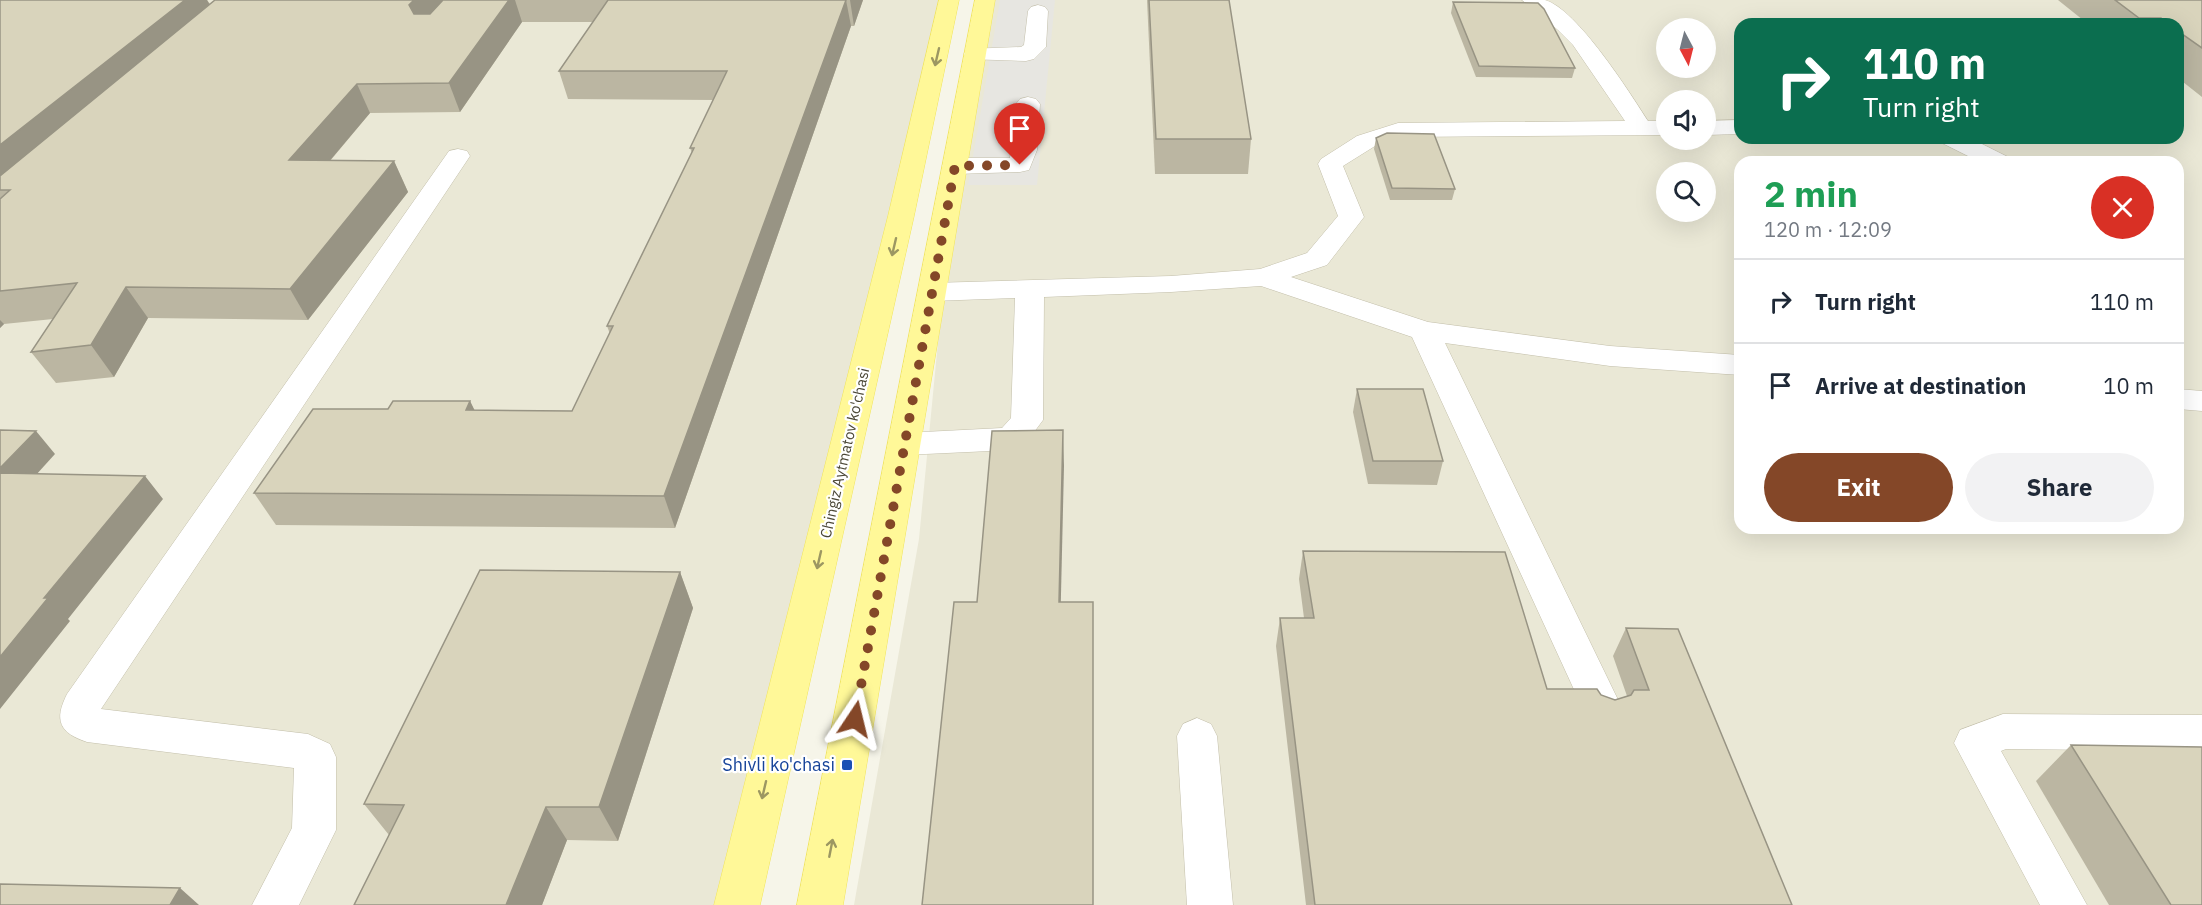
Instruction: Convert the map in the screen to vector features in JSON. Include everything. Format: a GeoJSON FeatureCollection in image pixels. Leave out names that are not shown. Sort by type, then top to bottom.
{"type":"FeatureCollection","features":[{"type":"Feature","properties":{"kind":"main road","name":"Chingiz Aytmatov ko'chasi"},"geometry":{"type":"LineString","coordinates":[[737,905],[950,0]]}},
{"type":"Feature","properties":{"kind":"main road"},"geometry":{"type":"LineString","coordinates":[[820,905],[985,0]]}},
{"type":"Feature","properties":{"kind":"street"},"geometry":{"type":"LineString","coordinates":[[1532,0],[1566,26],[1590,50],[1654,128]]}},
{"type":"Feature","properties":{"kind":"street"},"geometry":{"type":"LineString","coordinates":[[975,54],[1026,54],[1035,47],[1038,11]]}},
{"type":"Feature","properties":{"kind":"street"},"geometry":{"type":"LineString","coordinates":[[955,166],[1020,165],[1025,150],[1028,104]]}},
{"type":"Feature","properties":{"kind":"street"},"geometry":{"type":"LineString","coordinates":[[1716,128],[1734,127]]}},
{"type":"Feature","properties":{"kind":"street"},"geometry":{"type":"LineString","coordinates":[[932,292],[1171,284],[1263,277],[1317,259],[1351,217],[1330,164],[1366,141],[1398,130],[1654,128]]}},
{"type":"Feature","properties":{"kind":"street"},"geometry":{"type":"LineString","coordinates":[[1963,144],[1987,156]]}},
{"type":"Feature","properties":{"kind":"street"},"geometry":{"type":"LineString","coordinates":[[275,905],[314,831],[315,757],[308,752],[87,725],[79,718],[81,706],[458,156]]}},
{"type":"Feature","properties":{"kind":"street"},"geometry":{"type":"LineString","coordinates":[[1263,277],[1424,332],[1610,356],[1734,365]]}},
{"type":"Feature","properties":{"kind":"street"},"geometry":{"type":"LineString","coordinates":[[904,444],[1011,439],[1027,420],[1028,309],[1031,288]]}},
{"type":"Feature","properties":{"kind":"street"},"geometry":{"type":"LineString","coordinates":[[1424,332],[1602,708]]}},
{"type":"Feature","properties":{"kind":"street"},"geometry":{"type":"LineString","coordinates":[[2184,400],[2202,401]]}},
{"type":"Feature","properties":{"kind":"street"},"geometry":{"type":"LineString","coordinates":[[2064,905],[1975,742],[2003,730],[2202,733]]}},
{"type":"Feature","properties":{"kind":"street"},"geometry":{"type":"LineString","coordinates":[[1197,736],[1210,905]]}},
{"type":"Feature","properties":{"kind":"shaded area"},"geometry":{"type":"Polygon","coordinates":[[[0,0],[949,0],[737,905],[0,905],[0,0]]]}},
{"type":"Feature","properties":{"kind":"shaded area"},"geometry":{"type":"Polygon","coordinates":[[[985,0],[2202,0],[2202,905],[854,905],[919,539],[955,166],[985,0]]]}},
{"type":"Feature","properties":{"kind":"shaded area"},"geometry":{"type":"Polygon","coordinates":[[[1000,0],[1055,0],[1037,185],[968,185],[1000,0]]]}},
{"type":"Feature","properties":{"kind":"building"},"geometry":{"type":"Polygon","coordinates":[[[0,0],[185,0],[0,145],[0,0]]]}},
{"type":"Feature","properties":{"kind":"building"},"geometry":{"type":"Polygon","coordinates":[[[215,0],[414,0],[409,5],[414,14],[430,14],[443,0],[509,0],[449,83],[357,84],[289,160],[394,161],[290,289],[126,287],[91,345],[31,352],[77,283],[0,291],[0,199],[10,190],[0,190],[0,176],[215,0]]]}},
{"type":"Feature","properties":{"kind":"building"},"geometry":{"type":"Polygon","coordinates":[[[608,0],[846,0],[664,496],[254,493],[313,409],[388,409],[393,401],[470,401],[466,410],[572,411],[613,326],[607,326],[694,148],[690,148],[727,71],[559,71],[608,0]]]}},
{"type":"Feature","properties":{"kind":"building"},"geometry":{"type":"Polygon","coordinates":[[[1149,0],[1229,0],[1251,139],[1156,139],[1149,0]]]}},
{"type":"Feature","properties":{"kind":"building"},"geometry":{"type":"Polygon","coordinates":[[[2115,0],[2202,0],[2202,48],[2184,35],[2184,18],[2139,18],[2115,0]]]}},
{"type":"Feature","properties":{"kind":"building"},"geometry":{"type":"Polygon","coordinates":[[[1453,2],[1538,3],[1544,9],[1575,68],[1479,66],[1453,2]]]}},
{"type":"Feature","properties":{"kind":"building"},"geometry":{"type":"Polygon","coordinates":[[[1387,133],[1434,134],[1455,189],[1392,188],[1376,138],[1387,133]]]}},
{"type":"Feature","properties":{"kind":"building"},"geometry":{"type":"Polygon","coordinates":[[[1357,389],[1423,389],[1443,461],[1373,461],[1357,389]]]}},
{"type":"Feature","properties":{"kind":"building"},"geometry":{"type":"Polygon","coordinates":[[[0,430],[36,431],[0,468],[0,430]]]}},
{"type":"Feature","properties":{"kind":"building"},"geometry":{"type":"Polygon","coordinates":[[[1063,430],[1059,602],[1093,602],[1093,905],[922,905],[954,602],[977,602],[992,431],[1063,430]]]}},
{"type":"Feature","properties":{"kind":"building"},"geometry":{"type":"Polygon","coordinates":[[[0,473],[145,476],[44,598],[48,598],[0,657],[0,473]]]}},
{"type":"Feature","properties":{"kind":"building"},"geometry":{"type":"Polygon","coordinates":[[[1303,551],[1505,552],[1547,689],[1597,689],[1601,695],[1615,700],[1631,695],[1634,690],[1649,690],[1626,628],[1678,629],[1792,905],[1315,905],[1280,618],[1314,618],[1303,551]]]}},
{"type":"Feature","properties":{"kind":"building"},"geometry":{"type":"Polygon","coordinates":[[[480,570],[680,572],[599,807],[546,807],[506,905],[354,905],[404,805],[364,804],[480,570]]]}},
{"type":"Feature","properties":{"kind":"building"},"geometry":{"type":"Polygon","coordinates":[[[2071,745],[2202,747],[2202,905],[2171,905],[2071,745]]]}},
{"type":"Feature","properties":{"kind":"building"},"geometry":{"type":"Polygon","coordinates":[[[0,884],[180,888],[170,905],[0,905],[0,884]]]}},
{"type":"Feature","properties":{"kind":"place","name":"Shivli ko'chasi"},"geometry":{"type":"Point","coordinates":[847,765]}},
{"type":"Feature","properties":{"kind":"route"},"geometry":{"type":"LineString","coordinates":[[855,719],[955,166],[1020,165]]}}]}
